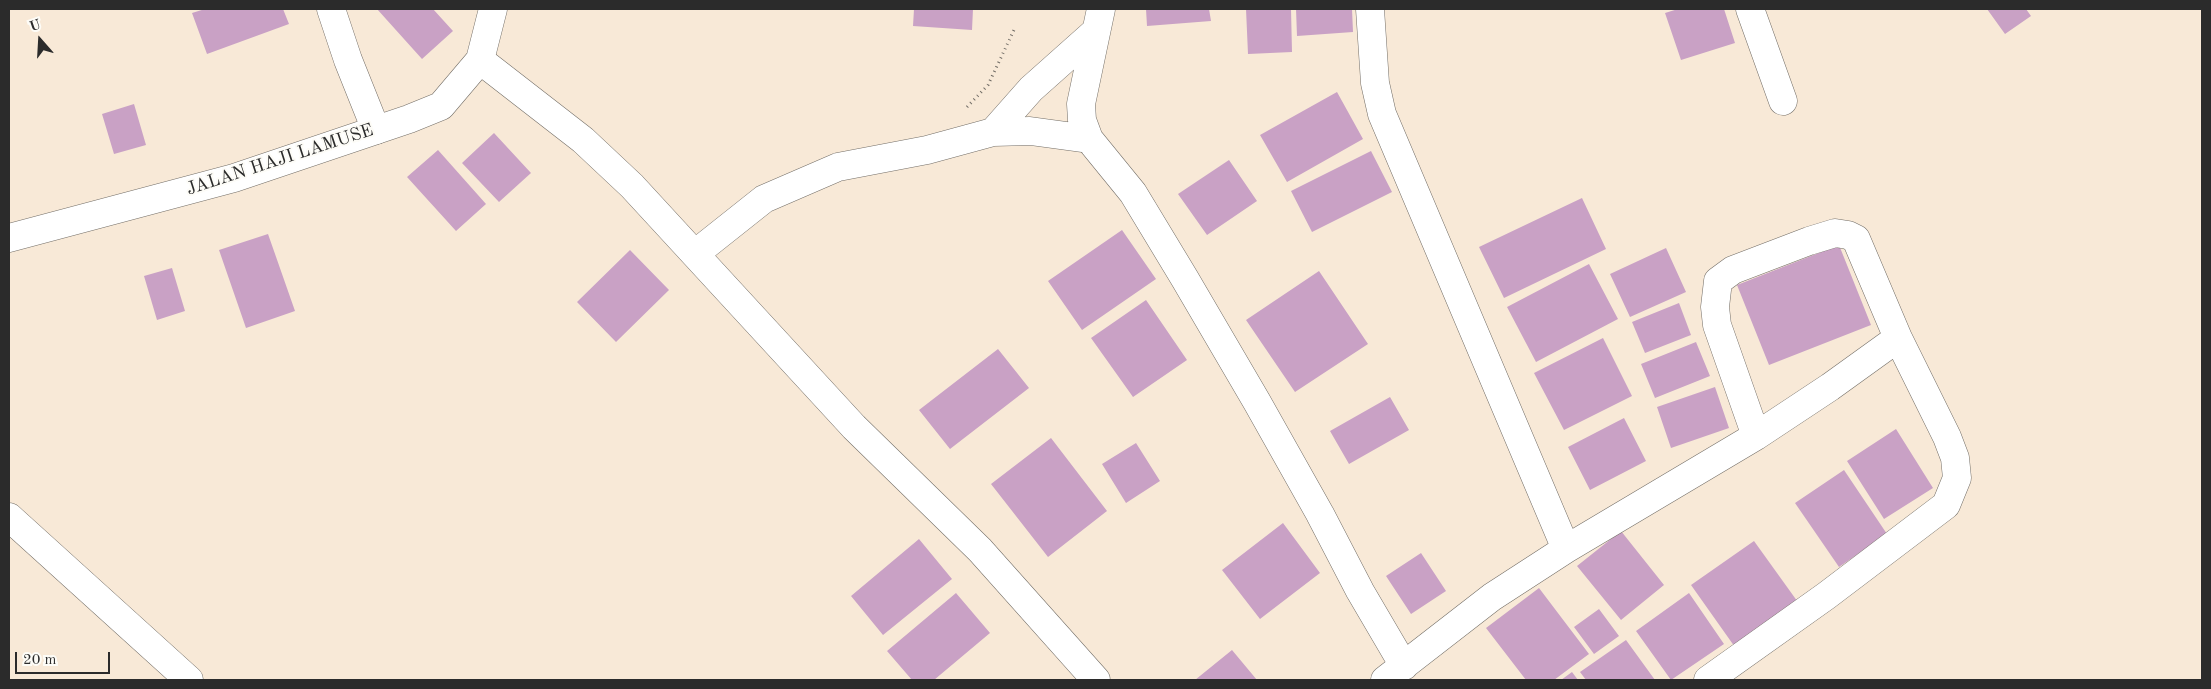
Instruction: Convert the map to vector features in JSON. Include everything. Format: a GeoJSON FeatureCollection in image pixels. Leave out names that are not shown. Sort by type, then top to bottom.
{"type":"FeatureCollection","features":[{"type":"Feature","properties":{"kind":"street"},"geometry":{"type":"LineString","coordinates":[[332,9],[348,60],[376,130]]}},
{"type":"Feature","properties":{"kind":"street","name":"JALAN HAJI LAMUSE"},"geometry":{"type":"LineString","coordinates":[[9,238],[234,178],[441,106],[480,60],[493,9]]}},
{"type":"Feature","properties":{"kind":"street"},"geometry":{"type":"LineString","coordinates":[[1370,9],[1375,83],[1382,114],[1566,549]]}},
{"type":"Feature","properties":{"kind":"street"},"geometry":{"type":"LineString","coordinates":[[1750,9],[1783,100]]}},
{"type":"Feature","properties":{"kind":"street"},"geometry":{"type":"LineString","coordinates":[[994,132],[1031,88],[1098,20]]}},
{"type":"Feature","properties":{"kind":"street"},"geometry":{"type":"LineString","coordinates":[[1098,20],[1080,104],[1082,120],[1089,139],[1133,193],[1190,287],[1320,514],[1360,591],[1395,673],[1492,597],[1566,549],[1756,436],[1830,387],[1898,338]]}},
{"type":"Feature","properties":{"kind":"street"},"geometry":{"type":"LineString","coordinates":[[480,60],[584,140],[632,186],[854,426],[980,550],[1096,680]]}},
{"type":"Feature","properties":{"kind":"street"},"geometry":{"type":"LineString","coordinates":[[696,253],[764,199],[793,184],[838,167],[928,150],[994,132],[1030,131],[1089,139]]}},
{"type":"Feature","properties":{"kind":"street"},"geometry":{"type":"LineString","coordinates":[[1708,680],[1866,567],[1946,505],[1957,478],[1954,458],[1947,436],[1898,338],[1856,239],[1848,235],[1835,233],[1733,270],[1718,281],[1715,308],[1717,325],[1756,436]]}},
{"type":"Feature","properties":{"kind":"street"},"geometry":{"type":"LineString","coordinates":[[9,516],[189,680]]}},
{"type":"Feature","properties":{"kind":"path"},"geometry":{"type":"LineString","coordinates":[[965,109],[988,85],[1014,30]]}},
{"type":"Feature","properties":{"kind":"building"},"geometry":{"type":"Polygon","coordinates":[[[205,9],[283,9],[289,24],[207,54],[192,13],[205,9]]]}},
{"type":"Feature","properties":{"kind":"building"},"geometry":{"type":"Polygon","coordinates":[[[377,9],[433,9],[453,31],[422,59],[377,9]]]}},
{"type":"Feature","properties":{"kind":"building"},"geometry":{"type":"Polygon","coordinates":[[[914,9],[973,9],[972,30],[913,26],[914,9]]]}},
{"type":"Feature","properties":{"kind":"building"},"geometry":{"type":"Polygon","coordinates":[[[1146,9],[1209,9],[1211,21],[1147,26],[1146,9]]]}},
{"type":"Feature","properties":{"kind":"building"},"geometry":{"type":"Polygon","coordinates":[[[1246,9],[1291,9],[1292,52],[1248,54],[1246,9]]]}},
{"type":"Feature","properties":{"kind":"building"},"geometry":{"type":"Polygon","coordinates":[[[1296,9],[1352,9],[1353,32],[1297,36],[1296,9]]]}},
{"type":"Feature","properties":{"kind":"building"},"geometry":{"type":"Polygon","coordinates":[[[1678,9],[1724,9],[1735,43],[1681,60],[1665,13],[1678,9]]]}},
{"type":"Feature","properties":{"kind":"building"},"geometry":{"type":"Polygon","coordinates":[[[1987,9],[2026,9],[2031,16],[2005,34],[1987,9]]]}},
{"type":"Feature","properties":{"kind":"building"},"geometry":{"type":"Polygon","coordinates":[[[1337,92],[1363,139],[1287,182],[1260,135],[1337,92]]]}},
{"type":"Feature","properties":{"kind":"building"},"geometry":{"type":"Polygon","coordinates":[[[134,104],[146,145],[114,154],[102,114],[134,104]]]}},
{"type":"Feature","properties":{"kind":"building"},"geometry":{"type":"Polygon","coordinates":[[[494,133],[531,173],[499,202],[462,163],[494,133]]]}},
{"type":"Feature","properties":{"kind":"building"},"geometry":{"type":"Polygon","coordinates":[[[438,150],[486,204],[456,231],[407,177],[438,150]]]}},
{"type":"Feature","properties":{"kind":"building"},"geometry":{"type":"Polygon","coordinates":[[[1371,151],[1392,192],[1312,232],[1291,191],[1371,151]]]}},
{"type":"Feature","properties":{"kind":"building"},"geometry":{"type":"Polygon","coordinates":[[[1229,160],[1257,201],[1207,235],[1178,194],[1229,160]]]}},
{"type":"Feature","properties":{"kind":"building"},"geometry":{"type":"Polygon","coordinates":[[[1582,198],[1606,249],[1504,298],[1479,247],[1582,198]]]}},
{"type":"Feature","properties":{"kind":"building"},"geometry":{"type":"Polygon","coordinates":[[[1122,230],[1156,279],[1082,330],[1048,281],[1122,230]]]}},
{"type":"Feature","properties":{"kind":"building"},"geometry":{"type":"Polygon","coordinates":[[[268,234],[295,311],[246,328],[219,250],[268,234]]]}},
{"type":"Feature","properties":{"kind":"building"},"geometry":{"type":"Polygon","coordinates":[[[1839,245],[1871,325],[1769,365],[1737,285],[1839,245]]]}},
{"type":"Feature","properties":{"kind":"building"},"geometry":{"type":"Polygon","coordinates":[[[1666,248],[1686,292],[1630,317],[1610,274],[1666,248]]]}},
{"type":"Feature","properties":{"kind":"building"},"geometry":{"type":"Polygon","coordinates":[[[630,250],[669,290],[616,342],[577,302],[630,250]]]}},
{"type":"Feature","properties":{"kind":"building"},"geometry":{"type":"Polygon","coordinates":[[[1589,264],[1618,319],[1536,362],[1507,307],[1589,264]]]}},
{"type":"Feature","properties":{"kind":"building"},"geometry":{"type":"Polygon","coordinates":[[[172,268],[185,311],[157,320],[144,276],[172,268]]]}},
{"type":"Feature","properties":{"kind":"building"},"geometry":{"type":"Polygon","coordinates":[[[1319,271],[1368,344],[1295,392],[1246,320],[1319,271]]]}},
{"type":"Feature","properties":{"kind":"building"},"geometry":{"type":"Polygon","coordinates":[[[1146,300],[1187,360],[1133,397],[1091,338],[1146,300]]]}},
{"type":"Feature","properties":{"kind":"building"},"geometry":{"type":"Polygon","coordinates":[[[1679,303],[1691,335],[1645,353],[1632,322],[1679,303]]]}},
{"type":"Feature","properties":{"kind":"building"},"geometry":{"type":"Polygon","coordinates":[[[1603,338],[1632,396],[1564,430],[1534,373],[1603,338]]]}},
{"type":"Feature","properties":{"kind":"building"},"geometry":{"type":"Polygon","coordinates":[[[1696,342],[1710,376],[1655,398],[1641,364],[1696,342]]]}},
{"type":"Feature","properties":{"kind":"building"},"geometry":{"type":"Polygon","coordinates":[[[998,349],[1029,388],[950,449],[919,410],[998,349]]]}},
{"type":"Feature","properties":{"kind":"building"},"geometry":{"type":"Polygon","coordinates":[[[1715,387],[1729,428],[1671,448],[1657,407],[1715,387]]]}},
{"type":"Feature","properties":{"kind":"building"},"geometry":{"type":"Polygon","coordinates":[[[1390,397],[1409,430],[1349,464],[1330,431],[1390,397]]]}},
{"type":"Feature","properties":{"kind":"building"},"geometry":{"type":"Polygon","coordinates":[[[1624,418],[1646,461],[1590,490],[1568,447],[1624,418]]]}},
{"type":"Feature","properties":{"kind":"building"},"geometry":{"type":"Polygon","coordinates":[[[1896,429],[1933,488],[1884,519],[1847,461],[1896,429]]]}},
{"type":"Feature","properties":{"kind":"building"},"geometry":{"type":"Polygon","coordinates":[[[1051,438],[1107,511],[1048,557],[991,484],[1051,438]]]}},
{"type":"Feature","properties":{"kind":"building"},"geometry":{"type":"Polygon","coordinates":[[[1136,443],[1160,481],[1126,503],[1102,464],[1136,443]]]}},
{"type":"Feature","properties":{"kind":"building"},"geometry":{"type":"Polygon","coordinates":[[[1844,470],[1887,534],[1839,567],[1795,503],[1844,470]]]}},
{"type":"Feature","properties":{"kind":"building"},"geometry":{"type":"Polygon","coordinates":[[[1283,523],[1320,573],[1260,619],[1222,570],[1283,523]]]}},
{"type":"Feature","properties":{"kind":"building"},"geometry":{"type":"Polygon","coordinates":[[[1621,531],[1664,585],[1621,620],[1577,566],[1621,531]]]}},
{"type":"Feature","properties":{"kind":"building"},"geometry":{"type":"Polygon","coordinates":[[[919,539],[952,579],[883,635],[851,596],[919,539]]]}},
{"type":"Feature","properties":{"kind":"building"},"geometry":{"type":"Polygon","coordinates":[[[1754,541],[1800,605],[1737,650],[1691,585],[1754,541]]]}},
{"type":"Feature","properties":{"kind":"building"},"geometry":{"type":"Polygon","coordinates":[[[1421,553],[1446,591],[1411,614],[1386,576],[1421,553]]]}},
{"type":"Feature","properties":{"kind":"building"},"geometry":{"type":"Polygon","coordinates":[[[1539,588],[1589,654],[1554,680],[1526,680],[1486,628],[1539,588]]]}},
{"type":"Feature","properties":{"kind":"building"},"geometry":{"type":"Polygon","coordinates":[[[956,593],[990,633],[934,680],[912,680],[887,651],[956,593]]]}},
{"type":"Feature","properties":{"kind":"building"},"geometry":{"type":"Polygon","coordinates":[[[1689,593],[1724,644],[1671,680],[1636,631],[1689,593]]]}},
{"type":"Feature","properties":{"kind":"building"},"geometry":{"type":"Polygon","coordinates":[[[1599,609],[1619,636],[1594,654],[1574,627],[1599,609]]]}},
{"type":"Feature","properties":{"kind":"building"},"geometry":{"type":"Polygon","coordinates":[[[1626,640],[1655,680],[1586,680],[1580,672],[1626,640]]]}},
{"type":"Feature","properties":{"kind":"building"},"geometry":{"type":"Polygon","coordinates":[[[1232,650],[1257,680],[1195,680],[1232,650]]]}},
{"type":"Feature","properties":{"kind":"building"},"geometry":{"type":"Polygon","coordinates":[[[1572,672],[1578,680],[1561,680],[1572,672]]]}}]}
